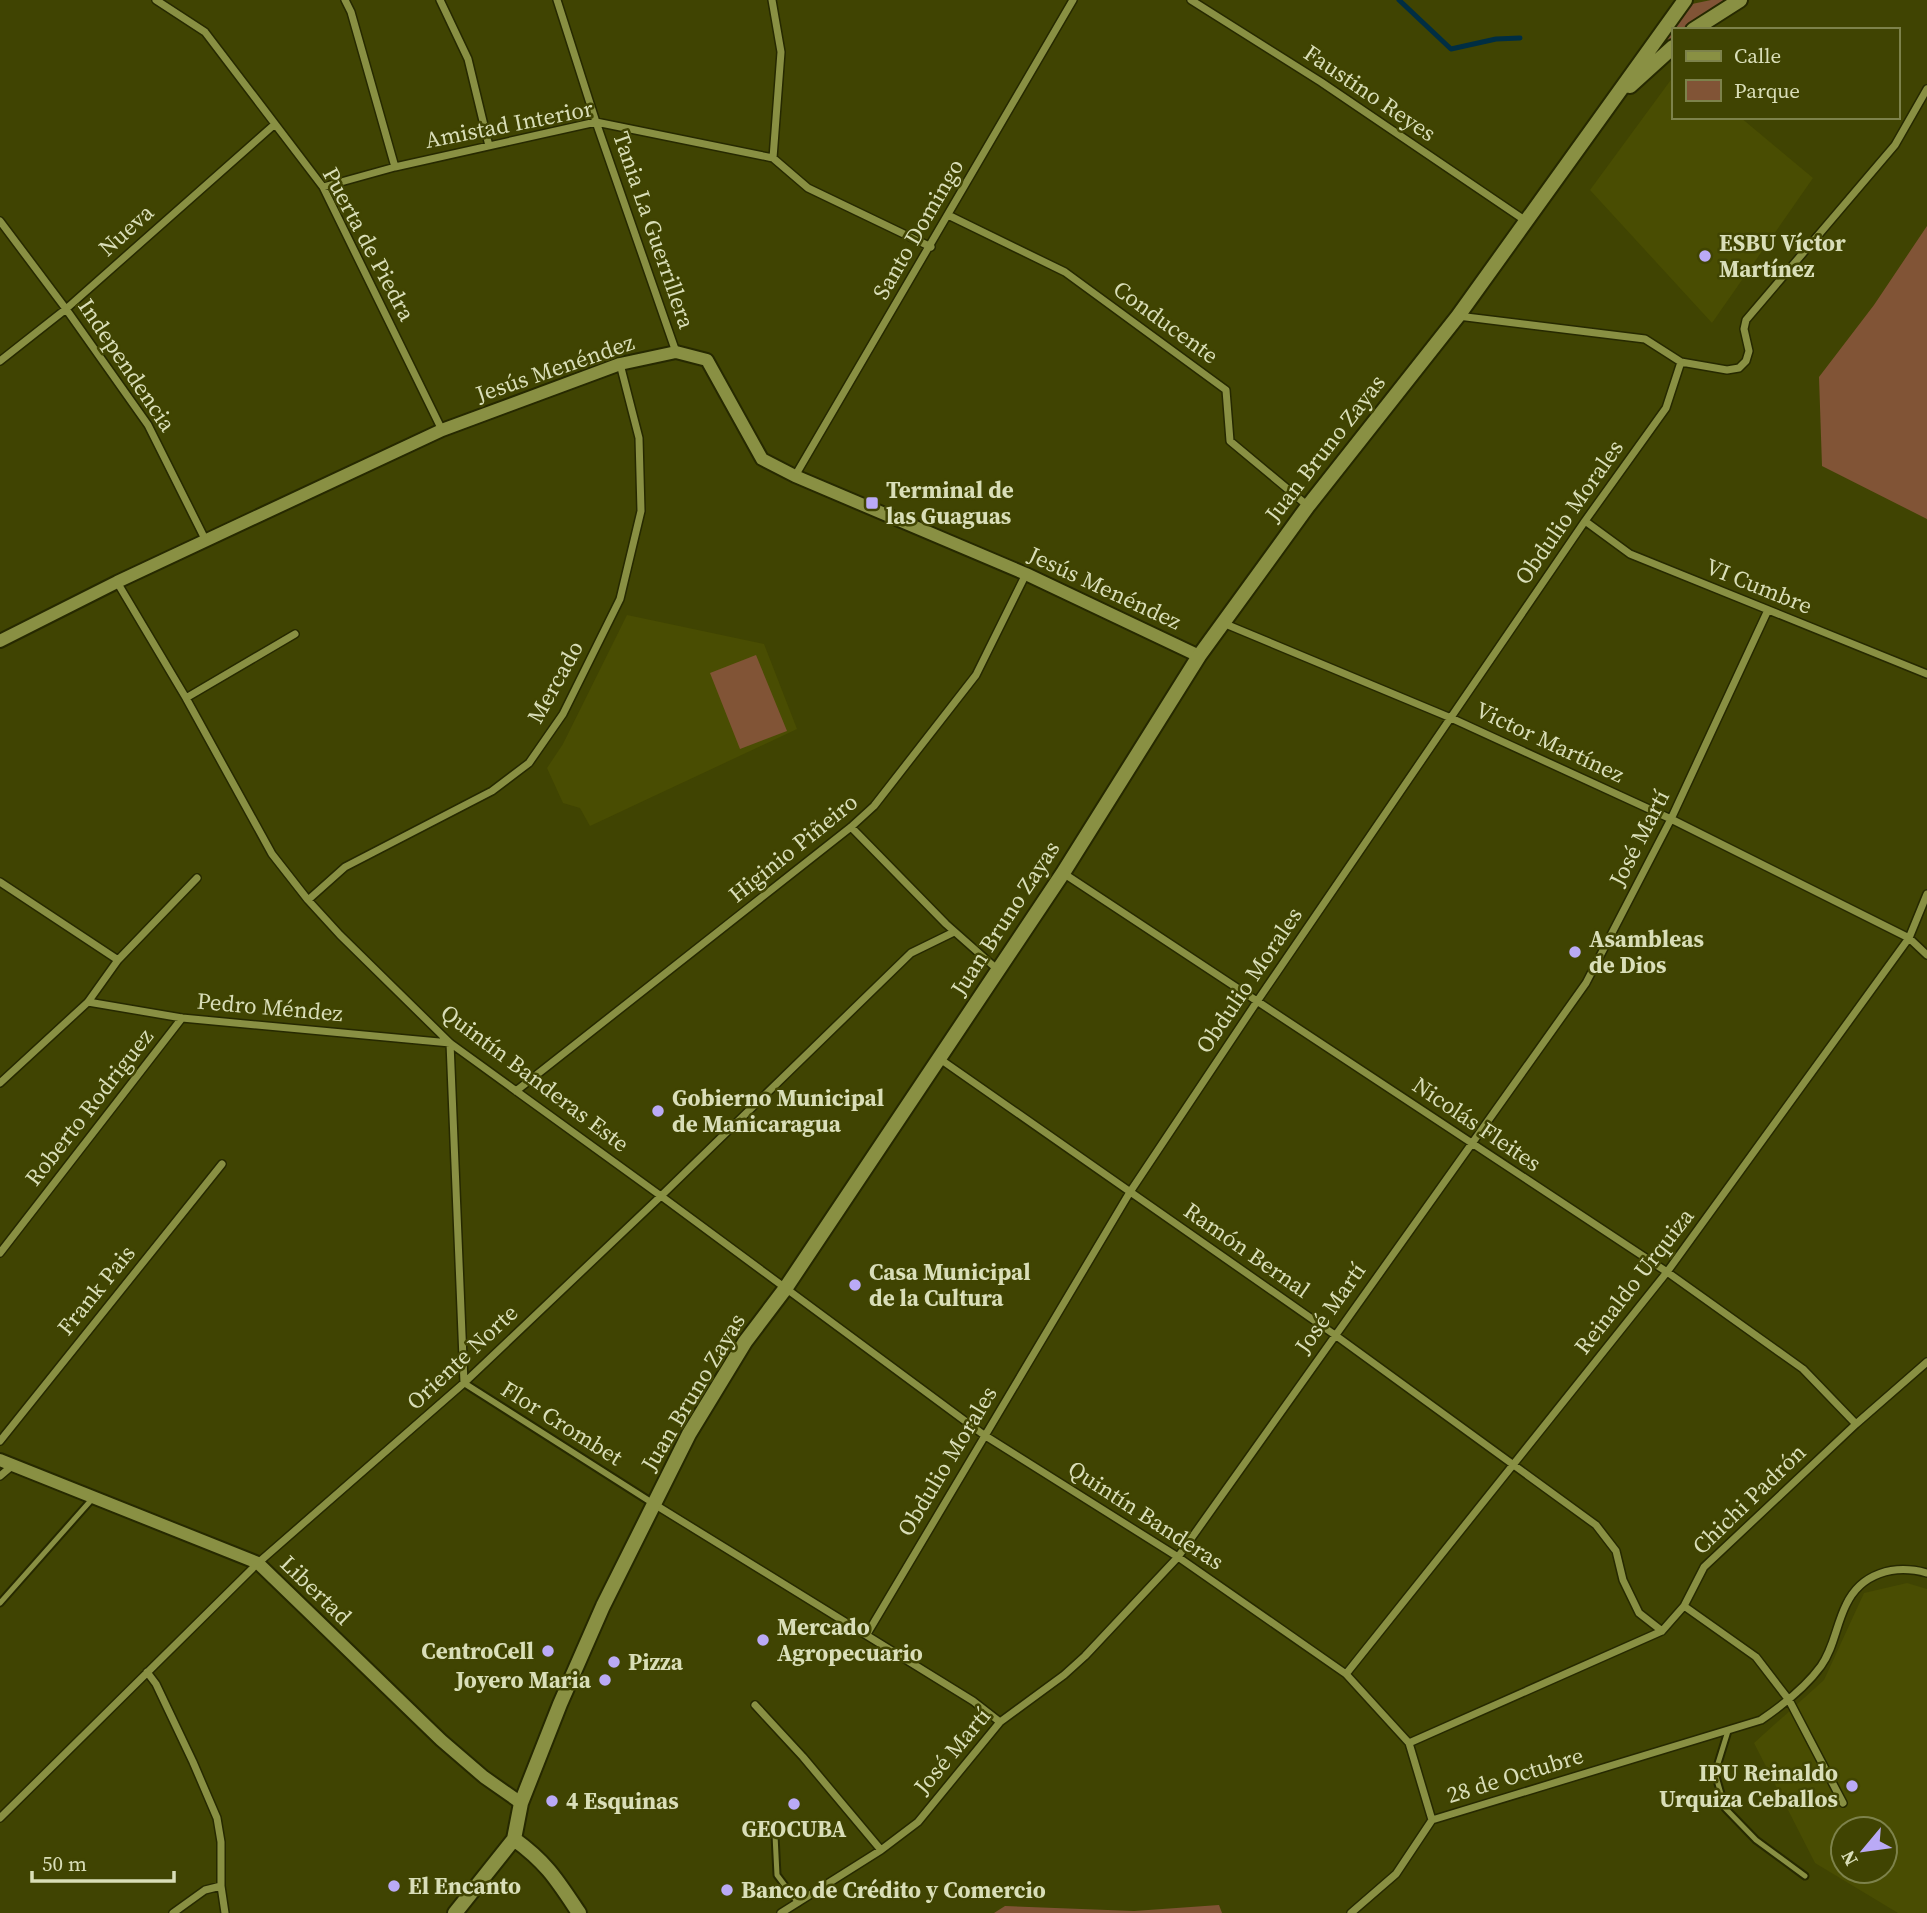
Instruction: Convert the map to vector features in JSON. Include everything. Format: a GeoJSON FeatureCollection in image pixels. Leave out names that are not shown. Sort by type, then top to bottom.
{"type":"FeatureCollection","features":[{"type":"Feature","properties":{"kind":"main road","name":"Juan Bruno Zayas"},"geometry":{"type":"LineString","coordinates":[[455,1913],[514,1839],[521,1803],[598,1618],[689,1434],[745,1342],[785,1289],[940,1059],[1063,873],[1222,623],[1308,506],[1458,316],[1685,0]]}},
{"type":"Feature","properties":{"kind":"main road"},"geometry":{"type":"LineString","coordinates":[[1696,28],[1740,0]]}},
{"type":"Feature","properties":{"kind":"main road"},"geometry":{"type":"LineString","coordinates":[[1611,103],[1672,48]]}},
{"type":"Feature","properties":{"kind":"main road"},"geometry":{"type":"LineString","coordinates":[[514,1839],[551,1870],[579,1913]]}},
{"type":"Feature","properties":{"kind":"street","name":"Puerta de Piedra"},"geometry":{"type":"LineString","coordinates":[[156,0],[205,32],[323,187],[442,430]]}},
{"type":"Feature","properties":{"kind":"street"},"geometry":{"type":"LineString","coordinates":[[345,0],[351,12],[395,167]]}},
{"type":"Feature","properties":{"kind":"street"},"geometry":{"type":"LineString","coordinates":[[440,0],[468,59],[489,146]]}},
{"type":"Feature","properties":{"kind":"street","name":"Tania La Guerrillera"},"geometry":{"type":"LineString","coordinates":[[557,0],[596,122],[677,352]]}},
{"type":"Feature","properties":{"kind":"street"},"geometry":{"type":"LineString","coordinates":[[772,0],[781,52],[773,158]]}},
{"type":"Feature","properties":{"kind":"street","name":"Santo Domingo"},"geometry":{"type":"LineString","coordinates":[[795,477],[1073,0]]}},
{"type":"Feature","properties":{"kind":"street","name":"Faustino Reyes"},"geometry":{"type":"LineString","coordinates":[[1191,0],[1321,82],[1526,222]]}},
{"type":"Feature","properties":{"kind":"street"},"geometry":{"type":"LineString","coordinates":[[1458,316],[1645,340],[1681,362],[1727,370],[1739,368],[1746,361],[1749,351],[1744,329],[1746,320],[1895,145],[1927,89]]}},
{"type":"Feature","properties":{"kind":"street","name":"Amistad Interior"},"geometry":{"type":"LineString","coordinates":[[323,187],[395,167],[596,122],[773,158],[808,188],[931,247]]}},
{"type":"Feature","properties":{"kind":"street","name":"Nueva"},"geometry":{"type":"LineString","coordinates":[[0,361],[66,309],[275,124]]}},
{"type":"Feature","properties":{"kind":"street","name":"Conducente"},"geometry":{"type":"LineString","coordinates":[[948,215],[1065,272],[1226,390],[1230,442],[1308,506]]}},
{"type":"Feature","properties":{"kind":"street","name":"Independencia"},"geometry":{"type":"LineString","coordinates":[[0,221],[148,425],[206,541]]}},
{"type":"Feature","properties":{"kind":"street","name":"Jesús Menéndez"},"geometry":{"type":"LineString","coordinates":[[0,641],[117,582],[442,430],[620,364],[677,352],[707,360],[762,459],[795,477],[1026,574],[1199,656]]}},
{"type":"Feature","properties":{"kind":"street","name":"Obdulio Morales"},"geometry":{"type":"LineString","coordinates":[[867,1634],[1130,1192],[1585,521],[1666,408],[1681,362]]}},
{"type":"Feature","properties":{"kind":"street","name":"Mercado"},"geometry":{"type":"LineString","coordinates":[[308,900],[345,867],[492,790],[529,763],[563,713],[620,599],[641,511],[639,438],[620,364]]}},
{"type":"Feature","properties":{"kind":"street","name":"VI Cumbre"},"geometry":{"type":"LineString","coordinates":[[1585,521],[1630,554],[1927,674]]}},
{"type":"Feature","properties":{"kind":"street","name":"Higinio Piñeiro"},"geometry":{"type":"LineString","coordinates":[[516,1091],[851,827],[874,806],[976,675],[1026,574]]}},
{"type":"Feature","properties":{"kind":"street","name":"Quintín Banderas Este"},"geometry":{"type":"LineString","coordinates":[[117,582],[186,698],[272,854],[340,935],[450,1043],[785,1289]]}},
{"type":"Feature","properties":{"kind":"street","name":"José Martí"},"geometry":{"type":"LineString","coordinates":[[781,1913],[881,1850],[918,1822],[1000,1722],[1086,1656],[1178,1557],[1586,983],[1671,819],[1768,610]]}},
{"type":"Feature","properties":{"kind":"street","name":"Victor Martínez"},"geometry":{"type":"LineString","coordinates":[[1222,623],[1451,718],[1671,819],[1909,938],[1927,955]]}},
{"type":"Feature","properties":{"kind":"street"},"geometry":{"type":"LineString","coordinates":[[186,698],[295,635]]}},
{"type":"Feature","properties":{"kind":"street"},"geometry":{"type":"LineString","coordinates":[[851,827],[954,932],[998,971]]}},
{"type":"Feature","properties":{"kind":"street","name":"Nicolás Fleites"},"geometry":{"type":"LineString","coordinates":[[1063,873],[1667,1272],[1803,1368],[1856,1424]]}},
{"type":"Feature","properties":{"kind":"street"},"geometry":{"type":"LineString","coordinates":[[0,1083],[88,1002],[118,960],[197,878]]}},
{"type":"Feature","properties":{"kind":"street"},"geometry":{"type":"LineString","coordinates":[[0,882],[118,960]]}},
{"type":"Feature","properties":{"kind":"street","name":"Reinaldo Urquiza"},"geometry":{"type":"LineString","coordinates":[[1346,1674],[1667,1272],[1909,938],[1927,894]]}},
{"type":"Feature","properties":{"kind":"street","name":"Oriente Norte"},"geometry":{"type":"LineString","coordinates":[[0,1818],[258,1563],[464,1383],[911,953],[954,932]]}},
{"type":"Feature","properties":{"kind":"street","name":"Pedro Méndez"},"geometry":{"type":"LineString","coordinates":[[88,1002],[182,1018],[450,1043]]}},
{"type":"Feature","properties":{"kind":"street","name":"Roberto Rodriguez"},"geometry":{"type":"LineString","coordinates":[[0,1253],[182,1018]]}},
{"type":"Feature","properties":{"kind":"street"},"geometry":{"type":"LineString","coordinates":[[450,1043],[464,1383]]}},
{"type":"Feature","properties":{"kind":"street","name":"Ramón Bernal"},"geometry":{"type":"LineString","coordinates":[[940,1059],[1335,1335],[1596,1525],[1616,1551],[1623,1580],[1639,1613],[1662,1631]]}},
{"type":"Feature","properties":{"kind":"street","name":"Frank Pais"},"geometry":{"type":"LineString","coordinates":[[0,1441],[222,1164]]}},
{"type":"Feature","properties":{"kind":"street","name":"Quintín Banderas"},"geometry":{"type":"LineString","coordinates":[[785,1289],[984,1435],[1178,1557],[1346,1674],[1409,1743],[1432,1820]]}},
{"type":"Feature","properties":{"kind":"street","name":"Chichi Padrón"},"geometry":{"type":"LineString","coordinates":[[1409,1743],[1662,1631],[1684,1606],[1704,1567],[1856,1424],[1927,1362]]}},
{"type":"Feature","properties":{"kind":"street","name":"Flor Crombet"},"geometry":{"type":"LineString","coordinates":[[464,1383],[973,1701],[1000,1722]]}},
{"type":"Feature","properties":{"kind":"street","name":"Libertad"},"geometry":{"type":"LineString","coordinates":[[0,1460],[258,1563],[441,1740],[484,1777],[521,1803]]}},
{"type":"Feature","properties":{"kind":"street"},"geometry":{"type":"LineString","coordinates":[[0,1476],[13,1465]]}},
{"type":"Feature","properties":{"kind":"street","name":"28 de Octubre"},"geometry":{"type":"LineString","coordinates":[[1351,1913],[1396,1874],[1432,1820],[1762,1720],[1789,1700],[1822,1665],[1845,1606],[1859,1584],[1880,1571],[1911,1569],[1927,1573]]}},
{"type":"Feature","properties":{"kind":"street"},"geometry":{"type":"LineString","coordinates":[[1684,1606],[1756,1657],[1789,1700],[1843,1803]]}},
{"type":"Feature","properties":{"kind":"street"},"geometry":{"type":"LineString","coordinates":[[147,1672],[161,1695],[218,1818],[225,1913]]}},
{"type":"Feature","properties":{"kind":"street"},"geometry":{"type":"LineString","coordinates":[[755,1706],[803,1757],[881,1850]]}},
{"type":"Feature","properties":{"kind":"street"},"geometry":{"type":"LineString","coordinates":[[173,1913],[205,1890],[221,1886]]}},
{"type":"Feature","properties":{"kind":"lane"},"geometry":{"type":"LineString","coordinates":[[0,1603],[95,1496]]}},
{"type":"Feature","properties":{"kind":"lane"},"geometry":{"type":"LineString","coordinates":[[1728,1731],[1715,1773],[1725,1808],[1756,1840],[1805,1875]]}},
{"type":"Feature","properties":{"kind":"lane"},"geometry":{"type":"LineString","coordinates":[[775,1835],[777,1875],[798,1903]]}},
{"type":"Feature","properties":{"kind":"shaded area","name":"ESBU Víctor Martínez"},"geometry":{"type":"Polygon","coordinates":[[[1672,78],[1672,119],[1742,119],[1813,178],[1712,323],[1590,190],[1672,78]]]}},
{"type":"Feature","properties":{"kind":"shaded area"},"geometry":{"type":"Polygon","coordinates":[[[627,615],[764,644],[797,729],[590,826],[580,808],[563,803],[547,768],[563,744],[627,615]]]}},
{"type":"Feature","properties":{"kind":"shaded area","name":"IPU Reinaldo Urquiza Ceballos"},"geometry":{"type":"Polygon","coordinates":[[[1907,1583],[1927,1589],[1927,1913],[1898,1913],[1852,1885],[1899,1885],[1899,1815],[1829,1815],[1829,1871],[1815,1863],[1754,1743],[1824,1680],[1864,1593],[1907,1583]]]}},
{"type":"Feature","properties":{"kind":"green space"},"geometry":{"type":"Polygon","coordinates":[[[1725,0],[1685,28],[1674,28],[1692,4],[1725,0]]]}},
{"type":"Feature","properties":{"kind":"green space"},"geometry":{"type":"Polygon","coordinates":[[[1672,30],[1672,38],[1654,54],[1672,30]]]}},
{"type":"Feature","properties":{"kind":"green space"},"geometry":{"type":"Polygon","coordinates":[[[1927,226],[1927,519],[1822,466],[1819,377],[1874,305],[1927,226]]]}},
{"type":"Feature","properties":{"kind":"green space"},"geometry":{"type":"Polygon","coordinates":[[[756,655],[787,731],[740,749],[710,673],[756,655]]]}},
{"type":"Feature","properties":{"kind":"green space"},"geometry":{"type":"Polygon","coordinates":[[[1219,1905],[1222,1913],[994,1913],[1005,1906],[1134,1911],[1219,1905]]]}},
{"type":"Feature","properties":{"kind":"waterway"},"geometry":{"type":"LineString","coordinates":[[1399,0],[1451,49],[1496,39],[1520,38]]}},
{"type":"Feature","properties":{"kind":"place","name":"ESBU Víctor Martínez"},"geometry":{"type":"Point","coordinates":[1705,256]}},
{"type":"Feature","properties":{"kind":"place","name":"Terminal de las Guaguas"},"geometry":{"type":"Point","coordinates":[872,503]}},
{"type":"Feature","properties":{"kind":"place","name":"Asambleas de Dios"},"geometry":{"type":"Point","coordinates":[1575,952]}},
{"type":"Feature","properties":{"kind":"place","name":"Gobierno Municipal de Manicaragua"},"geometry":{"type":"Point","coordinates":[658,1111]}},
{"type":"Feature","properties":{"kind":"place","name":"Casa Municipal de la Cultura"},"geometry":{"type":"Point","coordinates":[855,1285]}},
{"type":"Feature","properties":{"kind":"place","name":"Mercado Agropecuario"},"geometry":{"type":"Point","coordinates":[763,1640]}},
{"type":"Feature","properties":{"kind":"place","name":"CentroCell"},"geometry":{"type":"Point","coordinates":[548,1651]}},
{"type":"Feature","properties":{"kind":"place","name":"Pizza"},"geometry":{"type":"Point","coordinates":[614,1662]}},
{"type":"Feature","properties":{"kind":"place","name":"Joyero Maria"},"geometry":{"type":"Point","coordinates":[605,1680]}},
{"type":"Feature","properties":{"kind":"place","name":"IPU Reinaldo Urquiza Ceballos"},"geometry":{"type":"Point","coordinates":[1852,1786]}},
{"type":"Feature","properties":{"kind":"place","name":"4 Esquinas"},"geometry":{"type":"Point","coordinates":[552,1801]}},
{"type":"Feature","properties":{"kind":"place","name":"GEOCUBA"},"geometry":{"type":"Point","coordinates":[794,1804]}},
{"type":"Feature","properties":{"kind":"place","name":"El Encanto"},"geometry":{"type":"Point","coordinates":[394,1886]}},
{"type":"Feature","properties":{"kind":"place","name":"Banco de Crédito y Comercio"},"geometry":{"type":"Point","coordinates":[727,1890]}}]}
